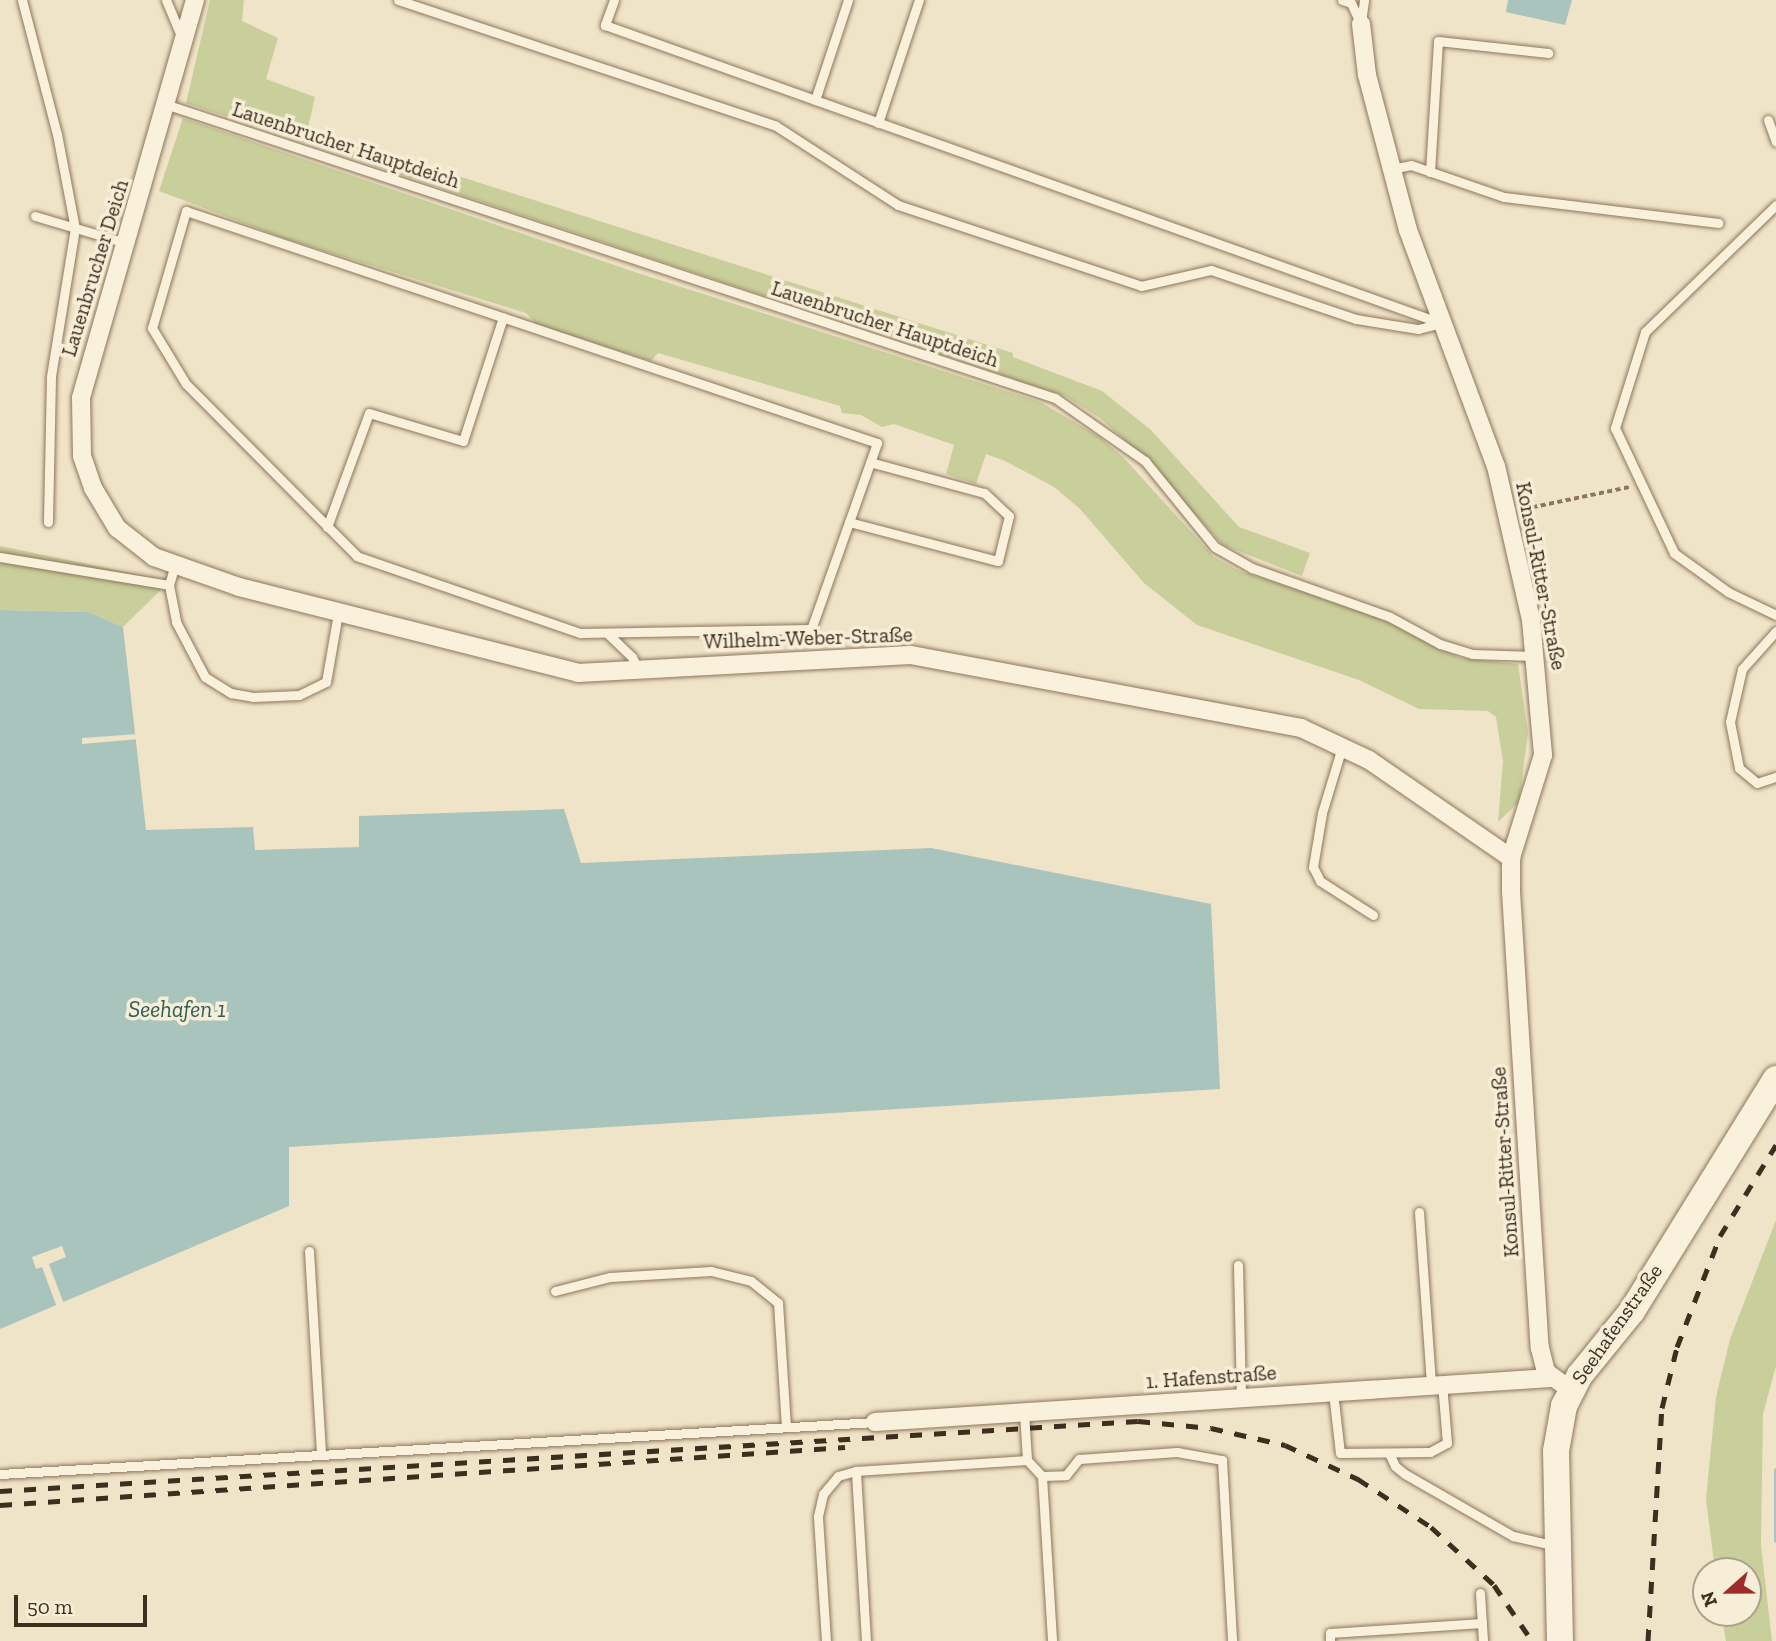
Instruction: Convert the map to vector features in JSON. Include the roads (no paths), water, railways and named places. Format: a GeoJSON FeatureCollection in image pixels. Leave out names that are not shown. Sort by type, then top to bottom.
{"type":"FeatureCollection","features":[{"type":"Feature","properties":{"kind":"main road","name":"Seehafenstraße"},"geometry":{"type":"LineString","coordinates":[[1560,1641],[1557,1436],[1561,1384],[1632,1311],[1776,1079]]}},
{"type":"Feature","properties":{"kind":"street","name":"Lauenbrucher Deich"},"geometry":{"type":"LineString","coordinates":[[102,505],[82,456],[81,398],[185,46],[195,0]]}},
{"type":"Feature","properties":{"kind":"street","name":"Konsul-Ritter-Straße"},"geometry":{"type":"LineString","coordinates":[[1360,24],[1367,75],[1390,169],[1442,323],[1478,411],[1508,512],[1536,656],[1543,755],[1511,858],[1540,1348],[1561,1384]]}},
{"type":"Feature","properties":{"kind":"street","name":"Wilhelm-Weber-Straße"},"geometry":{"type":"LineString","coordinates":[[102,505],[138,547],[174,567],[338,613],[578,673],[911,655],[1301,728],[1343,746],[1511,858]]}},
{"type":"Feature","properties":{"kind":"street","name":"1. Hafenstraße"},"geometry":{"type":"LineString","coordinates":[[875,1422],[1437,1384],[1561,1384]]}},
{"type":"Feature","properties":{"kind":"lane"},"geometry":{"type":"LineString","coordinates":[[22,0],[57,134],[75,228],[51,377],[48,522]]}},
{"type":"Feature","properties":{"kind":"lane"},"geometry":{"type":"LineString","coordinates":[[166,0],[185,46]]}},
{"type":"Feature","properties":{"kind":"lane"},"geometry":{"type":"LineString","coordinates":[[398,0],[776,126],[898,205],[1141,286],[1211,270],[1356,318],[1418,329],[1442,323]]}},
{"type":"Feature","properties":{"kind":"lane"},"geometry":{"type":"LineString","coordinates":[[614,0],[605,25],[1442,323]]}},
{"type":"Feature","properties":{"kind":"lane"},"geometry":{"type":"LineString","coordinates":[[815,100],[848,0]]}},
{"type":"Feature","properties":{"kind":"lane"},"geometry":{"type":"LineString","coordinates":[[878,123],[919,0]]}},
{"type":"Feature","properties":{"kind":"lane"},"geometry":{"type":"LineString","coordinates":[[1342,0],[1351,3],[1360,24]]}},
{"type":"Feature","properties":{"kind":"lane"},"geometry":{"type":"LineString","coordinates":[[1360,24],[1364,0]]}},
{"type":"Feature","properties":{"kind":"lane"},"geometry":{"type":"LineString","coordinates":[[1430,172],[1438,41],[1548,53]]}},
{"type":"Feature","properties":{"kind":"lane","name":"Lauenbrucher Hauptdeich"},"geometry":{"type":"LineString","coordinates":[[168,105],[1055,398],[1145,461],[1214,547],[1252,568],[1390,617],[1440,644],[1472,654],[1536,656]]}},
{"type":"Feature","properties":{"kind":"lane"},"geometry":{"type":"LineString","coordinates":[[1768,120],[1776,142]]}},
{"type":"Feature","properties":{"kind":"lane"},"geometry":{"type":"LineString","coordinates":[[1390,169],[1411,166],[1504,197],[1718,222]]}},
{"type":"Feature","properties":{"kind":"lane"},"geometry":{"type":"LineString","coordinates":[[1776,205],[1645,332],[1615,428],[1674,553],[1728,592],[1776,615]]}},
{"type":"Feature","properties":{"kind":"lane"},"geometry":{"type":"LineString","coordinates":[[186,211],[503,317],[877,443],[811,629],[580,633],[357,556],[186,384],[152,328],[186,211]]}},
{"type":"Feature","properties":{"kind":"lane"},"geometry":{"type":"LineString","coordinates":[[35,216],[128,244]]}},
{"type":"Feature","properties":{"kind":"lane"},"geometry":{"type":"LineString","coordinates":[[327,527],[369,413],[463,441],[503,317]]}},
{"type":"Feature","properties":{"kind":"lane"},"geometry":{"type":"LineString","coordinates":[[849,522],[998,562],[1009,516],[984,493],[870,462]]}},
{"type":"Feature","properties":{"kind":"lane"},"geometry":{"type":"LineString","coordinates":[[0,556],[169,585]]}},
{"type":"Feature","properties":{"kind":"lane"},"geometry":{"type":"LineString","coordinates":[[174,567],[169,585],[176,622],[205,677],[242,695],[299,695],[326,682],[338,613]]}},
{"type":"Feature","properties":{"kind":"lane"},"geometry":{"type":"LineString","coordinates":[[1776,631],[1742,669],[1730,722],[1739,768],[1757,783],[1776,777]]}},
{"type":"Feature","properties":{"kind":"lane"},"geometry":{"type":"LineString","coordinates":[[607,632],[632,657],[639,671]]}},
{"type":"Feature","properties":{"kind":"lane"},"geometry":{"type":"LineString","coordinates":[[1343,746],[1322,813],[1313,867],[1320,881],[1373,915]]}},
{"type":"Feature","properties":{"kind":"lane"},"geometry":{"type":"LineString","coordinates":[[1333,1392],[1337,1451],[1430,1452],[1447,1443],[1437,1384],[1419,1212]]}},
{"type":"Feature","properties":{"kind":"lane"},"geometry":{"type":"LineString","coordinates":[[309,1251],[321,1455]]}},
{"type":"Feature","properties":{"kind":"lane"},"geometry":{"type":"LineString","coordinates":[[1238,1265],[1241,1398]]}},
{"type":"Feature","properties":{"kind":"lane"},"geometry":{"type":"LineString","coordinates":[[555,1291],[610,1277],[711,1271],[751,1281],[778,1303],[786,1427]]}},
{"type":"Feature","properties":{"kind":"lane"},"geometry":{"type":"LineString","coordinates":[[1024,1413],[1027,1460],[1042,1476],[1052,1641]]}},
{"type":"Feature","properties":{"kind":"lane"},"geometry":{"type":"LineString","coordinates":[[0,1474],[875,1422]]}},
{"type":"Feature","properties":{"kind":"lane"},"geometry":{"type":"LineString","coordinates":[[1042,1476],[1066,1475],[1079,1459],[1177,1452],[1222,1460],[1232,1641]]}},
{"type":"Feature","properties":{"kind":"lane"},"geometry":{"type":"LineString","coordinates":[[1389,1453],[1395,1466],[1405,1474],[1513,1536],[1558,1546]]}},
{"type":"Feature","properties":{"kind":"lane"},"geometry":{"type":"LineString","coordinates":[[826,1641],[818,1516],[823,1494],[838,1476],[856,1471],[1027,1460]]}},
{"type":"Feature","properties":{"kind":"lane"},"geometry":{"type":"LineString","coordinates":[[856,1471],[866,1641]]}},
{"type":"Feature","properties":{"kind":"lane"},"geometry":{"type":"LineString","coordinates":[[1480,1593],[1483,1641]]}},
{"type":"Feature","properties":{"kind":"lane"},"geometry":{"type":"LineString","coordinates":[[1330,1641],[1330,1633],[1482,1623]]}},
{"type":"Feature","properties":{"kind":"water"},"geometry":{"type":"Polygon","coordinates":[[[1508,0],[1572,0],[1565,25],[1506,12],[1508,0]]]}},
{"type":"Feature","properties":{"kind":"water","name":"Seehafen 1"},"geometry":{"type":"Polygon","coordinates":[[[0,610],[88,612],[123,627],[146,830],[253,827],[255,850],[359,847],[359,816],[564,809],[581,863],[931,848],[1211,904],[1220,1089],[289,1147],[289,1206],[0,1329],[0,610]]]}},
{"type":"Feature","properties":{"kind":"waterway"},"geometry":{"type":"LineString","coordinates":[[1776,1470],[1776,1540]]}},
{"type":"Feature","properties":{"kind":"railway"},"geometry":{"type":"LineString","coordinates":[[1648,1641],[1662,1408],[1677,1347],[1720,1236],[1776,1145]]}},
{"type":"Feature","properties":{"kind":"railway"},"geometry":{"type":"LineString","coordinates":[[0,1491],[1138,1421],[1211,1428],[1285,1445],[1358,1479],[1431,1527],[1494,1585],[1532,1641]]}},
{"type":"Feature","properties":{"kind":"railway"},"geometry":{"type":"LineString","coordinates":[[0,1505],[845,1447]]}}]}
